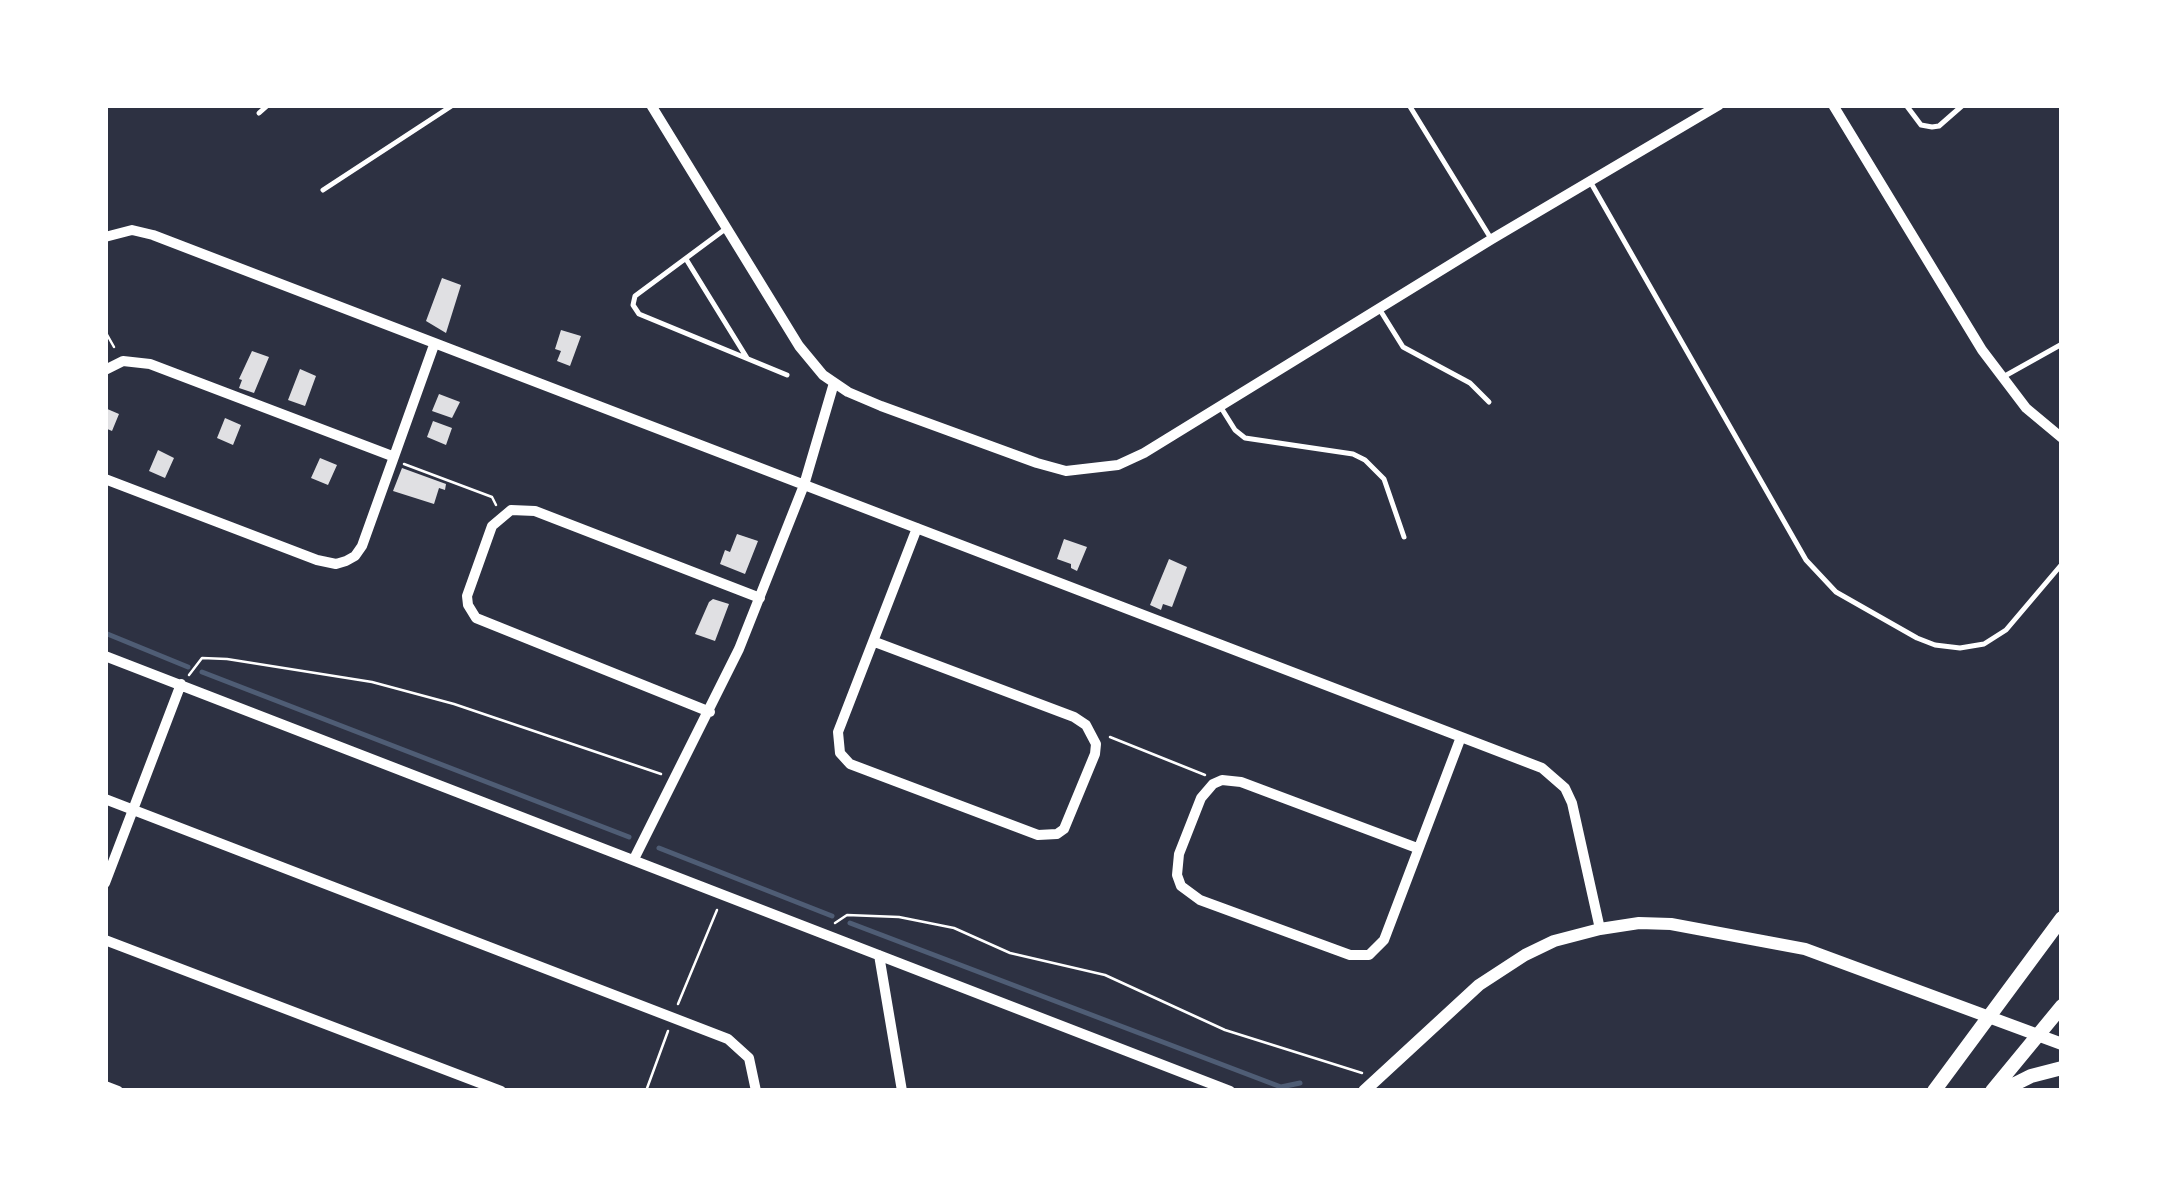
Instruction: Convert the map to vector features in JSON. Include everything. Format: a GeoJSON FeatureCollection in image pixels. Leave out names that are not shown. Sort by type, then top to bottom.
{"type":"FeatureCollection","features":[{"type":"Feature","properties":{"kind":"main road"},"geometry":{"type":"LineString","coordinates":[[1934,1091],[2062,918]]}},
{"type":"Feature","properties":{"kind":"main road"},"geometry":{"type":"LineString","coordinates":[[1992,1091],[2062,1006]]}},
{"type":"Feature","properties":{"kind":"main road"},"geometry":{"type":"LineString","coordinates":[[2001,1091],[2030,1076],[2062,1068]]}},
{"type":"Feature","properties":{"kind":"street"},"geometry":{"type":"LineString","coordinates":[[652,105],[799,346],[834,383],[882,406],[1066,471],[1118,465],[1144,454],[1492,239],[1719,105]]}},
{"type":"Feature","properties":{"kind":"street"},"geometry":{"type":"LineString","coordinates":[[1833,105],[2001,378],[2026,408],[2062,438]]}},
{"type":"Feature","properties":{"kind":"street"},"geometry":{"type":"LineString","coordinates":[[105,238],[132,230],[154,235],[1542,768],[1565,788],[1577,816],[1600,929]]}},
{"type":"Feature","properties":{"kind":"street"},"geometry":{"type":"LineString","coordinates":[[105,479],[316,560],[336,564],[356,556],[434,345]]}},
{"type":"Feature","properties":{"kind":"street"},"geometry":{"type":"LineString","coordinates":[[105,370],[123,361],[150,364],[391,458]]}},
{"type":"Feature","properties":{"kind":"street"},"geometry":{"type":"LineString","coordinates":[[634,859],[710,712],[760,598],[804,485],[834,383]]}},
{"type":"Feature","properties":{"kind":"street"},"geometry":{"type":"LineString","coordinates":[[710,712],[476,618],[468,605],[469,586],[492,526],[501,515],[522,508],[535,511],[760,598]]}},
{"type":"Feature","properties":{"kind":"street"},"geometry":{"type":"LineString","coordinates":[[874,642],[1074,717],[1086,726],[1094,739],[1095,754],[1070,821],[1056,834],[1047,836],[850,764],[837,747],[838,732],[917,528]]}},
{"type":"Feature","properties":{"kind":"street"},"geometry":{"type":"LineString","coordinates":[[105,656],[1230,1091]]}},
{"type":"Feature","properties":{"kind":"street"},"geometry":{"type":"LineString","coordinates":[[105,882],[182,684]]}},
{"type":"Feature","properties":{"kind":"street"},"geometry":{"type":"LineString","coordinates":[[1417,848],[1231,780],[1213,784],[1201,798],[1178,854],[1177,875],[1181,886],[1200,900],[1350,955],[1369,954],[1384,940],[1461,737]]}},
{"type":"Feature","properties":{"kind":"street"},"geometry":{"type":"LineString","coordinates":[[105,799],[728,1039],[749,1058],[756,1091]]}},
{"type":"Feature","properties":{"kind":"street"},"geometry":{"type":"LineString","coordinates":[[1364,1091],[1500,970],[1554,941],[1639,923],[1671,924],[1806,949],[2062,1044]]}},
{"type":"Feature","properties":{"kind":"street"},"geometry":{"type":"LineString","coordinates":[[105,940],[501,1091]]}},
{"type":"Feature","properties":{"kind":"street"},"geometry":{"type":"LineString","coordinates":[[879,955],[902,1091]]}},
{"type":"Feature","properties":{"kind":"street"},"geometry":{"type":"LineString","coordinates":[[466,1091],[470,1079]]}},
{"type":"Feature","properties":{"kind":"street"},"geometry":{"type":"LineString","coordinates":[[105,1086],[118,1091]]}},
{"type":"Feature","properties":{"kind":"lane"},"geometry":{"type":"LineString","coordinates":[[259,113],[268,105]]}},
{"type":"Feature","properties":{"kind":"lane"},"geometry":{"type":"LineString","coordinates":[[323,190],[453,105]]}},
{"type":"Feature","properties":{"kind":"lane"},"geometry":{"type":"LineString","coordinates":[[1409,105],[1492,239]]}},
{"type":"Feature","properties":{"kind":"lane"},"geometry":{"type":"LineString","coordinates":[[1906,105],[1921,125],[1932,127],[1939,126],[1963,105]]}},
{"type":"Feature","properties":{"kind":"lane"},"geometry":{"type":"LineString","coordinates":[[1948,105],[1955,112]]}},
{"type":"Feature","properties":{"kind":"lane"},"geometry":{"type":"LineString","coordinates":[[1590,183],[1806,560],[1836,592],[1917,638],[1960,648],[1984,644],[2006,630],[2062,564]]}},
{"type":"Feature","properties":{"kind":"lane"},"geometry":{"type":"LineString","coordinates":[[726,228],[636,296],[633,305],[639,314],[786,375]]}},
{"type":"Feature","properties":{"kind":"lane"},"geometry":{"type":"LineString","coordinates":[[686,258],[747,359]]}},
{"type":"Feature","properties":{"kind":"lane"},"geometry":{"type":"LineString","coordinates":[[1379,309],[1403,347],[1470,382],[1489,402]]}},
{"type":"Feature","properties":{"kind":"lane"},"geometry":{"type":"LineString","coordinates":[[2001,378],[2062,344]]}},
{"type":"Feature","properties":{"kind":"lane"},"geometry":{"type":"LineString","coordinates":[[1220,406],[1235,430],[1246,438],[1352,454],[1365,460],[1384,478],[1404,537]]}},
{"type":"Feature","properties":{"kind":"path"},"geometry":{"type":"LineString","coordinates":[[105,331],[123,361]]}},
{"type":"Feature","properties":{"kind":"path"},"geometry":{"type":"LineString","coordinates":[[391,458],[492,497],[501,515]]}},
{"type":"Feature","properties":{"kind":"path"},"geometry":{"type":"LineString","coordinates":[[182,684],[202,658],[227,658],[357,679],[454,704],[675,778]]}},
{"type":"Feature","properties":{"kind":"path"},"geometry":{"type":"LineString","coordinates":[[1094,739],[1108,737],[1203,773],[1213,784]]}},
{"type":"Feature","properties":{"kind":"path"},"geometry":{"type":"LineString","coordinates":[[646,1091],[723,894]]}},
{"type":"Feature","properties":{"kind":"path"},"geometry":{"type":"LineString","coordinates":[[822,933],[847,915],[899,917],[954,928],[1010,953],[1105,975],[1225,1030],[1378,1078]]}},
{"type":"Feature","properties":{"kind":"building"},"geometry":{"type":"Polygon","coordinates":[[[442,278],[461,285],[446,333],[426,321],[442,278]]]}},
{"type":"Feature","properties":{"kind":"building"},"geometry":{"type":"Polygon","coordinates":[[[561,330],[581,336],[570,366],[557,361],[561,351],[555,349],[561,330]]]}},
{"type":"Feature","properties":{"kind":"building"},"geometry":{"type":"Polygon","coordinates":[[[252,351],[269,357],[254,393],[239,388],[252,351]]]}},
{"type":"Feature","properties":{"kind":"building"},"geometry":{"type":"Polygon","coordinates":[[[300,369],[316,376],[305,406],[288,400],[300,369]]]}},
{"type":"Feature","properties":{"kind":"building"},"geometry":{"type":"Polygon","coordinates":[[[439,394],[460,402],[452,418],[432,411],[439,394]]]}},
{"type":"Feature","properties":{"kind":"building"},"geometry":{"type":"Polygon","coordinates":[[[105,408],[119,414],[112,431],[105,428],[105,408]]]}},
{"type":"Feature","properties":{"kind":"building"},"geometry":{"type":"Polygon","coordinates":[[[225,418],[241,425],[233,445],[217,438],[225,418]]]}},
{"type":"Feature","properties":{"kind":"building"},"geometry":{"type":"Polygon","coordinates":[[[433,421],[452,428],[446,445],[427,437],[433,421]]]}},
{"type":"Feature","properties":{"kind":"building"},"geometry":{"type":"Polygon","coordinates":[[[158,450],[174,458],[165,478],[149,471],[158,450]]]}},
{"type":"Feature","properties":{"kind":"building"},"geometry":{"type":"Polygon","coordinates":[[[320,458],[337,465],[328,485],[311,478],[320,458]]]}},
{"type":"Feature","properties":{"kind":"building"},"geometry":{"type":"Polygon","coordinates":[[[402,468],[446,484],[445,490],[439,488],[434,504],[393,491],[402,468]]]}},
{"type":"Feature","properties":{"kind":"building"},"geometry":{"type":"Polygon","coordinates":[[[737,534],[758,541],[745,574],[720,564],[737,534]]]}},
{"type":"Feature","properties":{"kind":"building"},"geometry":{"type":"Polygon","coordinates":[[[1064,539],[1087,547],[1077,571],[1057,559],[1064,539]]]}},
{"type":"Feature","properties":{"kind":"building"},"geometry":{"type":"Polygon","coordinates":[[[1169,559],[1187,567],[1172,607],[1163,604],[1161,610],[1150,605],[1169,559]]]}},
{"type":"Feature","properties":{"kind":"building"},"geometry":{"type":"Polygon","coordinates":[[[713,599],[729,604],[715,641],[695,634],[713,599]]]}},
{"type":"Feature","properties":{"kind":"waterway"},"geometry":{"type":"LineString","coordinates":[[105,633],[188,667]]}},
{"type":"Feature","properties":{"kind":"waterway"},"geometry":{"type":"LineString","coordinates":[[202,672],[629,837]]}},
{"type":"Feature","properties":{"kind":"waterway"},"geometry":{"type":"LineString","coordinates":[[659,848],[832,916]]}},
{"type":"Feature","properties":{"kind":"waterway"},"geometry":{"type":"LineString","coordinates":[[850,923],[1281,1087],[1300,1083]]}}]}
